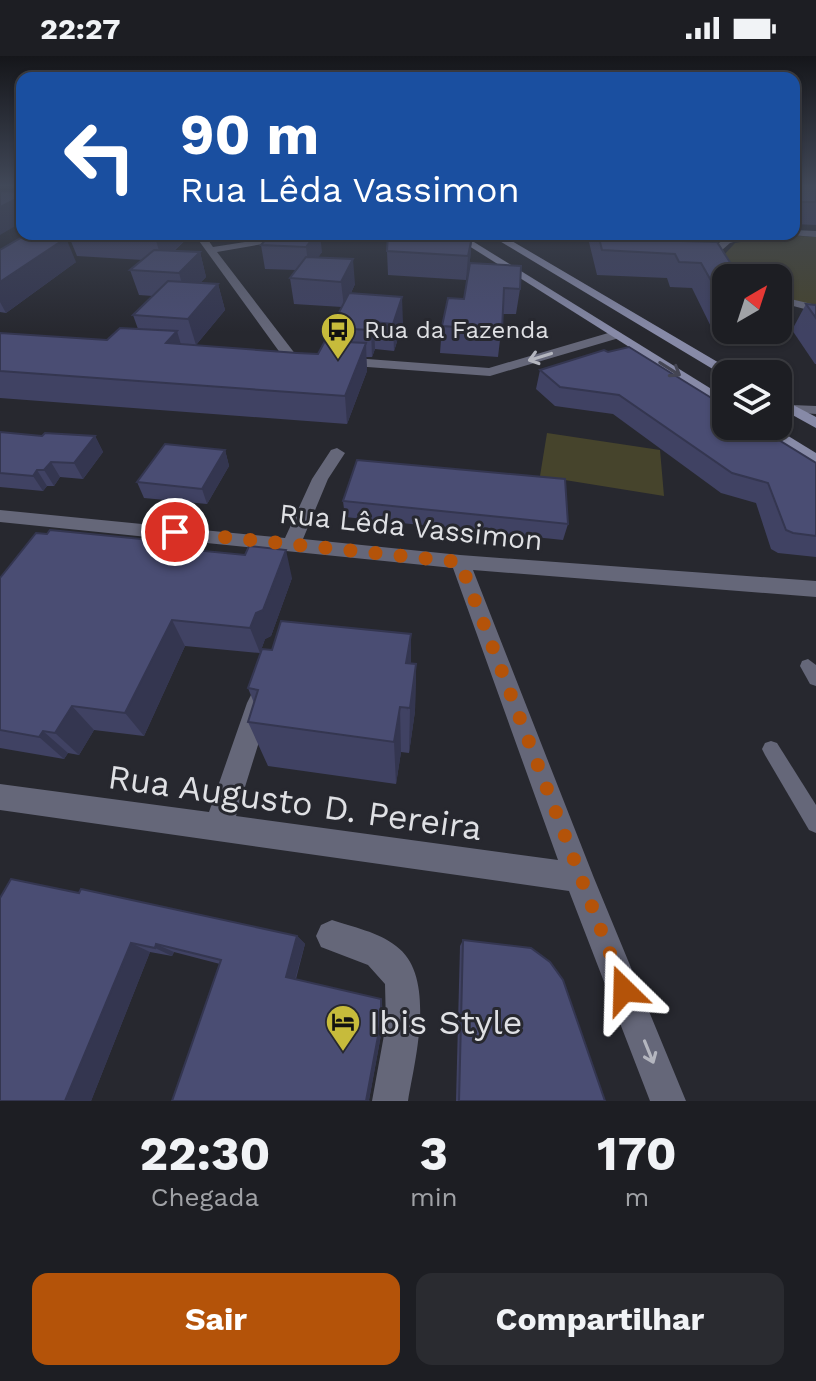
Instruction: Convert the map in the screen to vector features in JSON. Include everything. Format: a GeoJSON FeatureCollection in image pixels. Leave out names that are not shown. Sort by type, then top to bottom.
{"type":"FeatureCollection","features":[{"type":"Feature","properties":{"kind":"main road"},"geometry":{"type":"LineString","coordinates":[[465,240],[712,395]]}},
{"type":"Feature","properties":{"kind":"main road"},"geometry":{"type":"LineString","coordinates":[[503,240],[712,363]]}},
{"type":"Feature","properties":{"kind":"main road"},"geometry":{"type":"LineString","coordinates":[[615,335],[659,327],[725,360]]}},
{"type":"Feature","properties":{"kind":"main road"},"geometry":{"type":"LineString","coordinates":[[792,409],[816,423]]}},
{"type":"Feature","properties":{"kind":"main road"},"geometry":{"type":"LineString","coordinates":[[784,440],[816,460]]}},
{"type":"Feature","properties":{"kind":"street"},"geometry":{"type":"LineString","coordinates":[[204,240],[291,358]]}},
{"type":"Feature","properties":{"kind":"street"},"geometry":{"type":"LineString","coordinates":[[211,250],[276,240]]}},
{"type":"Feature","properties":{"kind":"street"},"geometry":{"type":"LineString","coordinates":[[718,264],[715,259],[717,249],[730,240]]}},
{"type":"Feature","properties":{"kind":"street"},"geometry":{"type":"LineString","coordinates":[[792,303],[816,309]]}},
{"type":"Feature","properties":{"kind":"street"},"geometry":{"type":"LineString","coordinates":[[323,360],[490,372],[615,335]]}},
{"type":"Feature","properties":{"kind":"street"},"geometry":{"type":"LineString","coordinates":[[276,357],[307,359]]}},
{"type":"Feature","properties":{"kind":"street"},"geometry":{"type":"LineString","coordinates":[[792,406],[816,410]]}},
{"type":"Feature","properties":{"kind":"street"},"geometry":{"type":"LineString","coordinates":[[292,543],[320,479],[337,453]]}},
{"type":"Feature","properties":{"kind":"street","name":"Rua Lêda Vassimon"},"geometry":{"type":"LineString","coordinates":[[0,516],[460,562],[816,589]]}},
{"type":"Feature","properties":{"kind":"street"},"geometry":{"type":"LineString","coordinates":[[460,562],[579,878],[668,1101]]}},
{"type":"Feature","properties":{"kind":"street"},"geometry":{"type":"LineString","coordinates":[[218,828],[267,677]]}},
{"type":"Feature","properties":{"kind":"street","name":"Rua Augusto D. Pereira"},"geometry":{"type":"LineString","coordinates":[[0,797],[579,878]]}},
{"type":"Feature","properties":{"kind":"street"},"geometry":{"type":"LineString","coordinates":[[332,936],[387,958],[400,980],[406,999],[390,1101]]}},
{"type":"Feature","properties":{"kind":"lane"},"geometry":{"type":"LineString","coordinates":[[771,749],[816,823]]}},
{"type":"Feature","properties":{"kind":"shaded area"},"geometry":{"type":"Polygon","coordinates":[[[816,237],[816,306],[792,300],[792,264],[729,264],[724,255],[735,243],[816,237]]]}},
{"type":"Feature","properties":{"kind":"shaded area"},"geometry":{"type":"Polygon","coordinates":[[[547,433],[660,450],[664,496],[540,476],[547,433]]]}},
{"type":"Feature","properties":{"kind":"building"},"geometry":{"type":"Polygon","coordinates":[[[17,240],[63,240],[0,282],[0,250],[17,240]]]}},
{"type":"Feature","properties":{"kind":"building"},"geometry":{"type":"Polygon","coordinates":[[[265,240],[311,240],[306,247],[261,245],[265,240]]]}},
{"type":"Feature","properties":{"kind":"building"},"geometry":{"type":"Polygon","coordinates":[[[388,240],[471,240],[468,256],[387,251],[388,240]]]}},
{"type":"Feature","properties":{"kind":"building"},"geometry":{"type":"Polygon","coordinates":[[[600,240],[717,242],[731,264],[712,264],[712,282],[701,263],[679,262],[675,254],[602,250],[600,240]]]}},
{"type":"Feature","properties":{"kind":"building"},"geometry":{"type":"Polygon","coordinates":[[[154,250],[200,252],[179,273],[130,270],[154,250]]]}},
{"type":"Feature","properties":{"kind":"building"},"geometry":{"type":"Polygon","coordinates":[[[306,257],[353,259],[341,282],[290,278],[306,257]]]}},
{"type":"Feature","properties":{"kind":"building"},"geometry":{"type":"Polygon","coordinates":[[[470,263],[521,266],[520,289],[504,288],[502,330],[442,326],[448,298],[464,299],[470,263]]]}},
{"type":"Feature","properties":{"kind":"building"},"geometry":{"type":"Polygon","coordinates":[[[168,281],[218,284],[188,319],[133,315],[168,281]]]}},
{"type":"Feature","properties":{"kind":"building"},"geometry":{"type":"Polygon","coordinates":[[[349,293],[402,297],[393,324],[374,322],[371,330],[331,328],[349,293]]]}},
{"type":"Feature","properties":{"kind":"building"},"geometry":{"type":"Polygon","coordinates":[[[806,304],[816,305],[816,318],[806,304]]]}},
{"type":"Feature","properties":{"kind":"building"},"geometry":{"type":"Polygon","coordinates":[[[120,328],[177,331],[166,343],[297,353],[318,354],[325,341],[366,343],[345,396],[0,371],[0,333],[107,340],[120,328]]]}},
{"type":"Feature","properties":{"kind":"building"},"geometry":{"type":"Polygon","coordinates":[[[629,347],[712,398],[712,440],[779,440],[816,463],[816,536],[786,530],[768,483],[732,473],[619,395],[560,387],[540,370],[604,350],[608,352],[629,347]]]}},
{"type":"Feature","properties":{"kind":"building"},"geometry":{"type":"Polygon","coordinates":[[[0,432],[95,436],[74,463],[51,462],[33,476],[0,473],[0,432]]]}},
{"type":"Feature","properties":{"kind":"building"},"geometry":{"type":"Polygon","coordinates":[[[165,444],[225,450],[202,489],[137,482],[165,444]]]}},
{"type":"Feature","properties":{"kind":"building"},"geometry":{"type":"Polygon","coordinates":[[[357,460],[565,479],[568,524],[343,501],[357,460]]]}},
{"type":"Feature","properties":{"kind":"building"},"geometry":{"type":"Polygon","coordinates":[[[50,530],[152,540],[151,543],[165,544],[163,547],[245,555],[249,546],[286,550],[263,610],[256,613],[250,628],[172,620],[125,713],[72,706],[55,733],[43,731],[39,737],[0,730],[0,578],[36,533],[47,534],[50,530]]]}},
{"type":"Feature","properties":{"kind":"building"},"geometry":{"type":"Polygon","coordinates":[[[281,621],[411,634],[406,663],[416,664],[410,708],[400,707],[394,742],[248,722],[258,690],[248,688],[262,649],[272,650],[281,621]]]}},
{"type":"Feature","properties":{"kind":"building"},"geometry":{"type":"Polygon","coordinates":[[[11,879],[79,893],[81,889],[297,936],[286,977],[381,999],[381,1020],[366,1101],[172,1101],[221,960],[156,944],[155,948],[131,943],[65,1101],[0,1101],[0,898],[11,879]]]}},
{"type":"Feature","properties":{"kind":"building"},"geometry":{"type":"Polygon","coordinates":[[[463,940],[531,948],[550,962],[563,980],[605,1101],[459,1101],[463,940]]]}},
{"type":"Feature","properties":{"kind":"place","name":"Rua da Fazenda"},"geometry":{"type":"Point","coordinates":[338,361]}},
{"type":"Feature","properties":{"kind":"place","name":"Ibis Style"},"geometry":{"type":"Point","coordinates":[343,1053]}},
{"type":"Feature","properties":{"kind":"route"},"geometry":{"type":"LineString","coordinates":[[175,532],[460,562],[624,990]]}}]}
